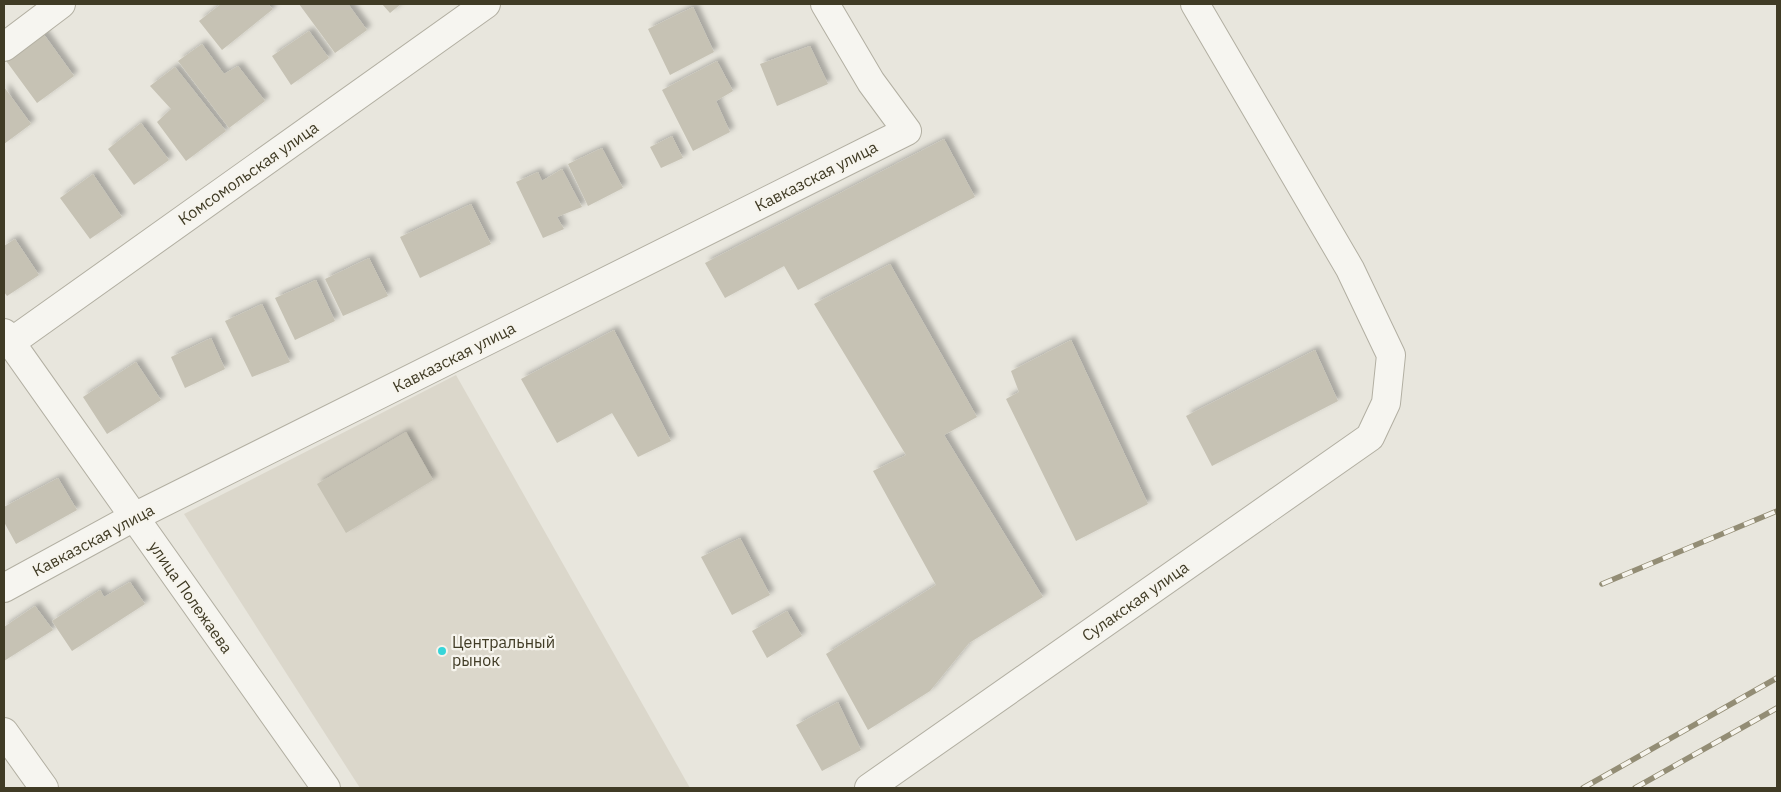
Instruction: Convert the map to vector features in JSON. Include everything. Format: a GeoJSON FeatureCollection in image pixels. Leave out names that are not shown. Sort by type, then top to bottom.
{"type":"FeatureCollection","features":[{"type":"Feature","properties":{"kind":"street"},"geometry":{"type":"LineString","coordinates":[[4,47],[61,4]]}},
{"type":"Feature","properties":{"kind":"street","name":"Комсомольская улица"},"geometry":{"type":"LineString","coordinates":[[7,338],[486,4]]}},
{"type":"Feature","properties":{"kind":"street","name":"Кавказская улица"},"geometry":{"type":"LineString","coordinates":[[4,588],[134,517],[907,130],[870,82],[825,4]]}},
{"type":"Feature","properties":{"kind":"street","name":"Сулакская улица"},"geometry":{"type":"LineString","coordinates":[[869,788],[1370,437],[1386,403],[1391,355],[1350,269],[1195,4]]}},
{"type":"Feature","properties":{"kind":"street","name":"улица Полежаева"},"geometry":{"type":"LineString","coordinates":[[7,338],[326,788]]}},
{"type":"Feature","properties":{"kind":"street"},"geometry":{"type":"LineString","coordinates":[[4,732],[44,788]]}},
{"type":"Feature","properties":{"kind":"shaded area","name":"Центральный рынок"},"geometry":{"type":"Polygon","coordinates":[[[456,375],[690,788],[360,788],[184,514],[456,375]]]}},
{"type":"Feature","properties":{"kind":"building"},"geometry":{"type":"Polygon","coordinates":[[[221,4],[268,4],[273,9],[222,50],[199,21],[221,4]]]}},
{"type":"Feature","properties":{"kind":"building"},"geometry":{"type":"Polygon","coordinates":[[[299,4],[348,4],[367,30],[335,53],[299,4]]]}},
{"type":"Feature","properties":{"kind":"building"},"geometry":{"type":"Polygon","coordinates":[[[382,4],[401,4],[390,13],[382,4]]]}},
{"type":"Feature","properties":{"kind":"building"},"geometry":{"type":"Polygon","coordinates":[[[693,7],[714,52],[670,75],[648,29],[693,7]]]}},
{"type":"Feature","properties":{"kind":"building"},"geometry":{"type":"Polygon","coordinates":[[[40,29],[74,76],[37,103],[4,58],[40,29]]]}},
{"type":"Feature","properties":{"kind":"building"},"geometry":{"type":"Polygon","coordinates":[[[309,31],[329,58],[291,85],[272,56],[309,31]]]}},
{"type":"Feature","properties":{"kind":"building"},"geometry":{"type":"Polygon","coordinates":[[[202,44],[224,74],[238,66],[265,101],[229,128],[178,61],[202,44]]]}},
{"type":"Feature","properties":{"kind":"building"},"geometry":{"type":"Polygon","coordinates":[[[810,46],[828,84],[777,106],[760,64],[810,46]]]}},
{"type":"Feature","properties":{"kind":"building"},"geometry":{"type":"Polygon","coordinates":[[[717,61],[733,91],[716,101],[730,132],[693,151],[662,90],[717,61]]]}},
{"type":"Feature","properties":{"kind":"building"},"geometry":{"type":"Polygon","coordinates":[[[175,67],[226,131],[186,161],[157,122],[171,109],[150,86],[175,67]]]}},
{"type":"Feature","properties":{"kind":"building"},"geometry":{"type":"Polygon","coordinates":[[[4,87],[31,124],[4,144],[4,87]]]}},
{"type":"Feature","properties":{"kind":"building"},"geometry":{"type":"Polygon","coordinates":[[[141,123],[169,160],[134,185],[108,149],[141,123]]]}},
{"type":"Feature","properties":{"kind":"building"},"geometry":{"type":"Polygon","coordinates":[[[672,136],[683,158],[661,168],[650,147],[672,136]]]}},
{"type":"Feature","properties":{"kind":"building"},"geometry":{"type":"Polygon","coordinates":[[[944,139],[975,197],[798,290],[784,266],[725,298],[705,263],[944,139]]]}},
{"type":"Feature","properties":{"kind":"building"},"geometry":{"type":"Polygon","coordinates":[[[602,148],[623,188],[588,206],[568,164],[602,148]]]}},
{"type":"Feature","properties":{"kind":"building"},"geometry":{"type":"Polygon","coordinates":[[[562,169],[582,207],[557,217],[564,229],[543,238],[516,182],[538,172],[542,181],[562,169]]]}},
{"type":"Feature","properties":{"kind":"building"},"geometry":{"type":"Polygon","coordinates":[[[93,174],[122,217],[90,239],[60,198],[93,174]]]}},
{"type":"Feature","properties":{"kind":"building"},"geometry":{"type":"Polygon","coordinates":[[[471,204],[491,244],[420,278],[400,237],[471,204]]]}},
{"type":"Feature","properties":{"kind":"building"},"geometry":{"type":"Polygon","coordinates":[[[15,239],[39,275],[7,296],[4,292],[4,246],[15,239]]]}},
{"type":"Feature","properties":{"kind":"building"},"geometry":{"type":"Polygon","coordinates":[[[369,258],[388,296],[343,316],[325,279],[369,258]]]}},
{"type":"Feature","properties":{"kind":"building"},"geometry":{"type":"Polygon","coordinates":[[[890,264],[977,417],[944,435],[1043,597],[969,643],[930,691],[868,730],[826,654],[936,585],[873,471],[906,455],[814,304],[890,264]]]}},
{"type":"Feature","properties":{"kind":"building"},"geometry":{"type":"Polygon","coordinates":[[[316,280],[335,321],[295,340],[275,298],[316,280]]]}},
{"type":"Feature","properties":{"kind":"building"},"geometry":{"type":"Polygon","coordinates":[[[262,304],[290,362],[252,377],[225,321],[262,304]]]}},
{"type":"Feature","properties":{"kind":"building"},"geometry":{"type":"Polygon","coordinates":[[[614,330],[671,441],[638,457],[612,413],[557,443],[521,379],[614,330]]]}},
{"type":"Feature","properties":{"kind":"building"},"geometry":{"type":"Polygon","coordinates":[[[211,338],[225,369],[185,388],[171,357],[211,338]]]}},
{"type":"Feature","properties":{"kind":"building"},"geometry":{"type":"Polygon","coordinates":[[[1071,340],[1148,504],[1076,541],[1006,399],[1019,392],[1011,371],[1071,340]]]}},
{"type":"Feature","properties":{"kind":"building"},"geometry":{"type":"Polygon","coordinates":[[[1315,350],[1338,401],[1212,466],[1186,416],[1315,350]]]}},
{"type":"Feature","properties":{"kind":"building"},"geometry":{"type":"Polygon","coordinates":[[[136,362],[161,400],[107,434],[83,397],[136,362]]]}},
{"type":"Feature","properties":{"kind":"building"},"geometry":{"type":"Polygon","coordinates":[[[406,432],[433,480],[346,533],[317,484],[406,432]]]}},
{"type":"Feature","properties":{"kind":"building"},"geometry":{"type":"Polygon","coordinates":[[[58,478],[77,510],[16,544],[4,522],[4,507],[58,478]]]}},
{"type":"Feature","properties":{"kind":"building"},"geometry":{"type":"Polygon","coordinates":[[[740,538],[770,595],[732,615],[701,557],[740,538]]]}},
{"type":"Feature","properties":{"kind":"building"},"geometry":{"type":"Polygon","coordinates":[[[130,582],[145,604],[72,651],[52,621],[100,590],[104,597],[130,582]]]}},
{"type":"Feature","properties":{"kind":"building"},"geometry":{"type":"Polygon","coordinates":[[[35,606],[53,630],[4,661],[4,627],[35,606]]]}},
{"type":"Feature","properties":{"kind":"building"},"geometry":{"type":"Polygon","coordinates":[[[787,611],[802,636],[767,658],[752,631],[787,611]]]}},
{"type":"Feature","properties":{"kind":"building"},"geometry":{"type":"Polygon","coordinates":[[[838,702],[861,750],[822,771],[796,725],[838,702]]]}},
{"type":"Feature","properties":{"kind":"railway"},"geometry":{"type":"LineString","coordinates":[[1602,584],[1777,511]]}},
{"type":"Feature","properties":{"kind":"railway"},"geometry":{"type":"LineString","coordinates":[[1583,788],[1777,678]]}},
{"type":"Feature","properties":{"kind":"railway"},"geometry":{"type":"LineString","coordinates":[[1635,788],[1777,708]]}},
{"type":"Feature","properties":{"kind":"place","name":"Центральный рынок"},"geometry":{"type":"Point","coordinates":[442,651]}}]}
